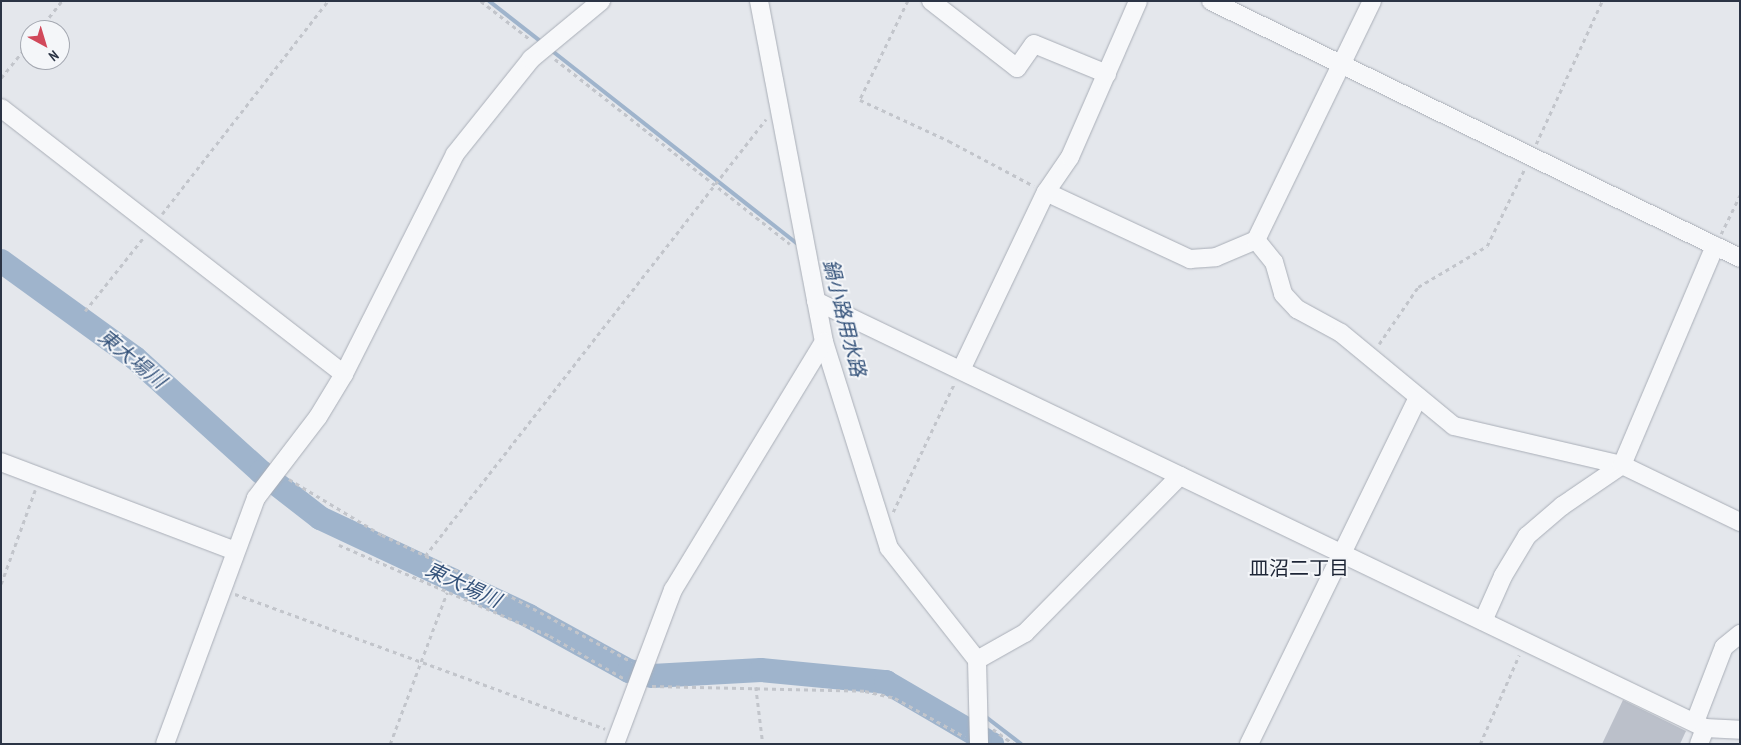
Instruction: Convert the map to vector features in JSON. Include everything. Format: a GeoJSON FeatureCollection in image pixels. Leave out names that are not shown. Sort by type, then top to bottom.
{"type":"FeatureCollection","features":[{"type":"Feature","properties":{"kind":"street"},"geometry":{"type":"LineString","coordinates":[[165,744],[235,551],[262,488],[318,417],[344,374],[455,154],[542,48],[601,1]]}},
{"type":"Feature","properties":{"kind":"street"},"geometry":{"type":"LineString","coordinates":[[759,1],[824,342],[889,548],[977,660],[978,720],[974,741]]}},
{"type":"Feature","properties":{"kind":"street"},"geometry":{"type":"LineString","coordinates":[[931,1],[1018,68],[1034,44],[1107,74]]}},
{"type":"Feature","properties":{"kind":"street"},"geometry":{"type":"LineString","coordinates":[[961,370],[1046,192],[1070,157],[1138,1]]}},
{"type":"Feature","properties":{"kind":"street"},"geometry":{"type":"LineString","coordinates":[[1211,1],[1740,258]]}},
{"type":"Feature","properties":{"kind":"street"},"geometry":{"type":"LineString","coordinates":[[1046,192],[1190,259],[1216,258],[1256,240],[1372,1]]}},
{"type":"Feature","properties":{"kind":"street"},"geometry":{"type":"LineString","coordinates":[[1,108],[344,374]]}},
{"type":"Feature","properties":{"kind":"street"},"geometry":{"type":"LineString","coordinates":[[1256,240],[1274,262],[1283,294],[1297,309],[1342,333],[1454,426],[1622,465],[1740,522]]}},
{"type":"Feature","properties":{"kind":"street"},"geometry":{"type":"LineString","coordinates":[[1483,621],[1503,576],[1527,536],[1562,506],[1622,465],[1715,246]]}},
{"type":"Feature","properties":{"kind":"street"},"geometry":{"type":"LineString","coordinates":[[816,301],[1483,621],[1700,731],[1740,730]]}},
{"type":"Feature","properties":{"kind":"street"},"geometry":{"type":"LineString","coordinates":[[617,739],[643,665],[673,590],[824,342]]}},
{"type":"Feature","properties":{"kind":"street"},"geometry":{"type":"LineString","coordinates":[[1249,744],[1418,398]]}},
{"type":"Feature","properties":{"kind":"street"},"geometry":{"type":"LineString","coordinates":[[1,462],[235,551]]}},
{"type":"Feature","properties":{"kind":"street"},"geometry":{"type":"LineString","coordinates":[[977,660],[1025,634],[1180,476]]}},
{"type":"Feature","properties":{"kind":"street"},"geometry":{"type":"LineString","coordinates":[[1700,731],[1724,646],[1740,634]]}},
{"type":"Feature","properties":{"kind":"path"},"geometry":{"type":"LineString","coordinates":[[47,20],[62,1]]}},
{"type":"Feature","properties":{"kind":"path"},"geometry":{"type":"LineString","coordinates":[[85,311],[328,1]]}},
{"type":"Feature","properties":{"kind":"path"},"geometry":{"type":"LineString","coordinates":[[482,1],[807,257]]}},
{"type":"Feature","properties":{"kind":"path"},"geometry":{"type":"LineString","coordinates":[[908,1],[860,100],[950,141],[1046,192]]}},
{"type":"Feature","properties":{"kind":"path"},"geometry":{"type":"LineString","coordinates":[[1371,356],[1418,287],[1487,246],[1531,157],[1602,1]]}},
{"type":"Feature","properties":{"kind":"path"},"geometry":{"type":"LineString","coordinates":[[1,78],[20,54]]}},
{"type":"Feature","properties":{"kind":"path"},"geometry":{"type":"LineString","coordinates":[[425,556],[765,120],[779,108]]}},
{"type":"Feature","properties":{"kind":"path"},"geometry":{"type":"LineString","coordinates":[[1715,246],[1740,195]]}},
{"type":"Feature","properties":{"kind":"path"},"geometry":{"type":"LineString","coordinates":[[884,532],[961,370]]}},
{"type":"Feature","properties":{"kind":"path"},"geometry":{"type":"LineString","coordinates":[[277,469],[310,494],[425,556],[570,626],[624,659],[643,665]]}},
{"type":"Feature","properties":{"kind":"path"},"geometry":{"type":"LineString","coordinates":[[1,584],[39,477]]}},
{"type":"Feature","properties":{"kind":"path"},"geometry":{"type":"LineString","coordinates":[[340,545],[550,636],[612,674],[637,684],[865,691],[895,698],[974,741]]}},
{"type":"Feature","properties":{"kind":"path"},"geometry":{"type":"LineString","coordinates":[[222,589],[420,661],[617,739]]}},
{"type":"Feature","properties":{"kind":"path"},"geometry":{"type":"LineString","coordinates":[[390,744],[447,592]]}},
{"type":"Feature","properties":{"kind":"path"},"geometry":{"type":"LineString","coordinates":[[1480,744],[1524,642]]}},
{"type":"Feature","properties":{"kind":"path"},"geometry":{"type":"LineString","coordinates":[[756,687],[763,744]]}},
{"type":"Feature","properties":{"kind":"path"},"geometry":{"type":"LineString","coordinates":[[978,720],[1014,744]]}},
{"type":"Feature","properties":{"kind":"building"},"geometry":{"type":"Polygon","coordinates":[[[1623,700],[1686,731],[1680,744],[1602,744],[1623,700]]]}},
{"type":"Feature","properties":{"kind":"waterway","name":"鍋小路用水路"},"geometry":{"type":"LineString","coordinates":[[489,1],[544,44]]}},
{"type":"Feature","properties":{"kind":"waterway","name":"鍋小路用水路"},"geometry":{"type":"LineString","coordinates":[[551,50],[799,245]]}},
{"type":"Feature","properties":{"kind":"waterway","name":"東大場川"},"geometry":{"type":"LineString","coordinates":[[1,261],[135,358],[261,472],[320,518],[529,616],[629,671],[652,676],[761,670],[886,682],[992,744]]}},
{"type":"Feature","properties":{"kind":"waterway","name":"鍋小路用水路"},"geometry":{"type":"LineString","coordinates":[[986,717],[1021,744]]}},
{"type":"Feature","properties":{"kind":"district","name":"皿沼二丁目"},"geometry":{"type":"Point","coordinates":[1299,568]}}]}
